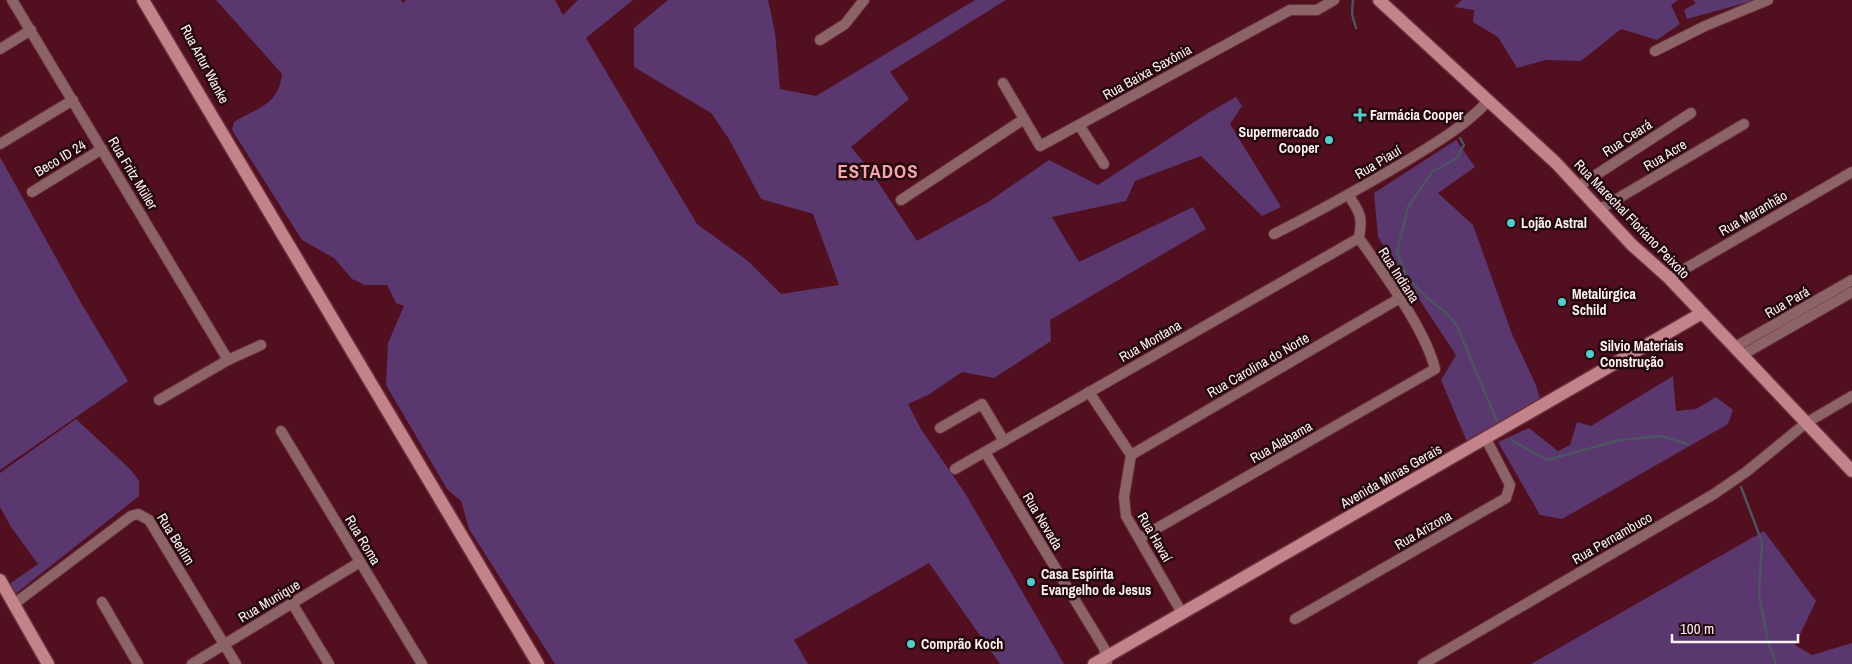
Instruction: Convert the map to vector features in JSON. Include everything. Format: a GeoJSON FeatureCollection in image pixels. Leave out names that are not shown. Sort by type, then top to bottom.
{"type":"FeatureCollection","features":[{"type":"Feature","properties":{"kind":"main road"},"geometry":{"type":"LineString","coordinates":[[143,0],[538,664]]}},
{"type":"Feature","properties":{"kind":"main road","name":"Rua Artur Wanke"},"geometry":{"type":"LineString","coordinates":[[153,0],[206,96],[228,143]]}},
{"type":"Feature","properties":{"kind":"main road","name":"Rua Marechal Floriano Peixoto"},"geometry":{"type":"LineString","coordinates":[[1379,0],[1578,186],[1632,246],[1668,278],[1852,471]]}},
{"type":"Feature","properties":{"kind":"main road","name":"Avenida Minas Gerais"},"geometry":{"type":"LineString","coordinates":[[1102,662],[1182,613],[1702,313]]}},
{"type":"Feature","properties":{"kind":"main road"},"geometry":{"type":"LineString","coordinates":[[0,580],[48,664]]}},
{"type":"Feature","properties":{"kind":"street","name":"Rua Fritz Müller"},"geometry":{"type":"LineString","coordinates":[[12,0],[228,360]]}},
{"type":"Feature","properties":{"kind":"street"},"geometry":{"type":"LineString","coordinates":[[820,40],[845,24],[864,0]]}},
{"type":"Feature","properties":{"kind":"street","name":"Rua Baixa Saxônia"},"geometry":{"type":"LineString","coordinates":[[1003,83],[1040,146],[1290,10],[1317,10],[1334,0]]}},
{"type":"Feature","properties":{"kind":"street"},"geometry":{"type":"LineString","coordinates":[[1655,51],[1705,26],[1768,0]]}},
{"type":"Feature","properties":{"kind":"street"},"geometry":{"type":"LineString","coordinates":[[0,49],[30,30]]}},
{"type":"Feature","properties":{"kind":"street"},"geometry":{"type":"LineString","coordinates":[[0,144],[73,100]]}},
{"type":"Feature","properties":{"kind":"street","name":"Rua Piauí"},"geometry":{"type":"LineString","coordinates":[[1274,234],[1349,196],[1461,127],[1488,101]]}},
{"type":"Feature","properties":{"kind":"street","name":"Rua Ceará"},"geometry":{"type":"LineString","coordinates":[[1578,186],[1691,113]]}},
{"type":"Feature","properties":{"kind":"street"},"geometry":{"type":"LineString","coordinates":[[901,200],[1024,119]]}},
{"type":"Feature","properties":{"kind":"street","name":"Rua Acre"},"geometry":{"type":"LineString","coordinates":[[1600,209],[1744,124]]}},
{"type":"Feature","properties":{"kind":"street"},"geometry":{"type":"LineString","coordinates":[[1079,125],[1104,164]]}},
{"type":"Feature","properties":{"kind":"street","name":"Beco ID 24"},"geometry":{"type":"LineString","coordinates":[[32,192],[102,149]]}},
{"type":"Feature","properties":{"kind":"street","name":"Rua Maranhão"},"geometry":{"type":"LineString","coordinates":[[1668,278],[1852,172]]}},
{"type":"Feature","properties":{"kind":"street"},"geometry":{"type":"LineString","coordinates":[[1349,196],[1361,215],[1362,222],[1358,238]]}},
{"type":"Feature","properties":{"kind":"street","name":"Rua Indiana"},"geometry":{"type":"LineString","coordinates":[[1358,238],[1400,298],[1429,351],[1435,369]]}},
{"type":"Feature","properties":{"kind":"street","name":"Rua Montana"},"geometry":{"type":"LineString","coordinates":[[954,469],[1358,238]]}},
{"type":"Feature","properties":{"kind":"street","name":"Rua Pará"},"geometry":{"type":"LineString","coordinates":[[1738,351],[1826,301],[1852,280]]}},
{"type":"Feature","properties":{"kind":"street","name":"Rua Pará"},"geometry":{"type":"LineString","coordinates":[[1826,301],[1852,292]]}},
{"type":"Feature","properties":{"kind":"street","name":"Rua Carolina do Norte"},"geometry":{"type":"LineString","coordinates":[[1131,455],[1400,298]]}},
{"type":"Feature","properties":{"kind":"street"},"geometry":{"type":"LineString","coordinates":[[159,400],[228,360],[261,345]]}},
{"type":"Feature","properties":{"kind":"street","name":"Rua Alabama"},"geometry":{"type":"LineString","coordinates":[[1140,538],[1435,369]]}},
{"type":"Feature","properties":{"kind":"street"},"geometry":{"type":"LineString","coordinates":[[1089,392],[1131,455]]}},
{"type":"Feature","properties":{"kind":"street","name":"Rua Pernambuco"},"geometry":{"type":"LineString","coordinates":[[1423,664],[1714,494],[1746,472],[1806,423],[1852,396]]}},
{"type":"Feature","properties":{"kind":"street"},"geometry":{"type":"LineString","coordinates":[[940,428],[982,404],[1004,441]]}},
{"type":"Feature","properties":{"kind":"street","name":"Rua Roma"},"geometry":{"type":"LineString","coordinates":[[280,431],[422,664]]}},
{"type":"Feature","properties":{"kind":"street","name":"Rua Arizona"},"geometry":{"type":"LineString","coordinates":[[1295,619],[1506,498],[1510,485],[1486,439]]}},
{"type":"Feature","properties":{"kind":"street","name":"Rua Nevada"},"geometry":{"type":"LineString","coordinates":[[985,452],[1104,648],[1102,662]]}},
{"type":"Feature","properties":{"kind":"street","name":"Rua Havaí"},"geometry":{"type":"LineString","coordinates":[[1131,455],[1124,497],[1126,516],[1182,613]]}},
{"type":"Feature","properties":{"kind":"street","name":"Rua Berlim"},"geometry":{"type":"LineString","coordinates":[[14,604],[131,516],[138,514],[149,520],[236,664]]}},
{"type":"Feature","properties":{"kind":"street","name":"Rua Munique"},"geometry":{"type":"LineString","coordinates":[[192,664],[360,562]]}},
{"type":"Feature","properties":{"kind":"street"},"geometry":{"type":"LineString","coordinates":[[102,602],[138,664]]}},
{"type":"Feature","properties":{"kind":"street"},"geometry":{"type":"LineString","coordinates":[[292,603],[328,664]]}},
{"type":"Feature","properties":{"kind":"shaded area"},"geometry":{"type":"Polygon","coordinates":[[[216,0],[401,0],[403,3],[406,0],[555,0],[563,15],[578,0],[633,0],[586,38],[697,224],[748,261],[781,294],[839,285],[813,214],[761,199],[729,139],[711,113],[634,67],[634,28],[668,0],[768,0],[775,32],[780,89],[816,96],[975,0],[1006,0],[890,72],[909,99],[851,147],[870,170],[917,241],[988,202],[1049,160],[1098,185],[1208,113],[1236,97],[1242,106],[1230,124],[1281,207],[1262,216],[1201,156],[1135,181],[1126,201],[1052,217],[1079,262],[1193,207],[1206,229],[1050,320],[1051,341],[994,378],[962,372],[928,395],[908,404],[921,429],[965,493],[1064,664],[1000,664],[929,563],[794,640],[808,664],[555,664],[469,529],[461,501],[447,489],[386,385],[388,343],[404,306],[396,303],[387,285],[365,285],[352,279],[334,258],[302,240],[232,130],[234,122],[259,109],[271,99],[280,85],[282,74],[216,0]]]}},
{"type":"Feature","properties":{"kind":"shaded area"},"geometry":{"type":"Polygon","coordinates":[[[1462,0],[1678,0],[1671,5],[1680,24],[1657,40],[1621,29],[1581,61],[1546,60],[1517,68],[1498,37],[1473,22],[1474,10],[1454,7],[1462,0]]]}},
{"type":"Feature","properties":{"kind":"shaded area"},"geometry":{"type":"Polygon","coordinates":[[[1693,0],[1752,1],[1687,19],[1684,10],[1696,3],[1693,0]]]}},
{"type":"Feature","properties":{"kind":"shaded area"},"geometry":{"type":"Polygon","coordinates":[[[1456,140],[1475,167],[1438,193],[1473,225],[1512,334],[1536,385],[1541,402],[1467,442],[1441,380],[1456,355],[1378,237],[1374,193],[1456,140]]]}},
{"type":"Feature","properties":{"kind":"shaded area"},"geometry":{"type":"Polygon","coordinates":[[[0,157],[80,301],[128,381],[0,470],[0,157]]]}},
{"type":"Feature","properties":{"kind":"shaded area"},"geometry":{"type":"Polygon","coordinates":[[[1673,376],[1676,411],[1696,409],[1716,397],[1733,410],[1728,424],[1562,519],[1540,515],[1498,442],[1529,428],[1558,451],[1570,445],[1577,422],[1591,426],[1673,376]]]}},
{"type":"Feature","properties":{"kind":"shaded area"},"geometry":{"type":"Polygon","coordinates":[[[76,419],[131,470],[139,481],[139,496],[14,595],[8,585],[38,564],[11,527],[0,507],[0,473],[76,419]]]}},
{"type":"Feature","properties":{"kind":"shaded area"},"geometry":{"type":"Polygon","coordinates":[[[1764,531],[1816,601],[1795,645],[1812,655],[1852,643],[1852,664],[1531,664],[1764,531]]]}},
{"type":"Feature","properties":{"kind":"waterway"},"geometry":{"type":"LineString","coordinates":[[1353,0],[1352,14],[1356,28]]}},
{"type":"Feature","properties":{"kind":"waterway"},"geometry":{"type":"LineString","coordinates":[[1460,138],[1464,145],[1457,158],[1432,172],[1408,207],[1397,252],[1406,276],[1428,299],[1448,314],[1457,326],[1497,421]]}},
{"type":"Feature","properties":{"kind":"waterway"},"geometry":{"type":"LineString","coordinates":[[1511,440],[1547,460],[1620,440],[1660,436],[1688,444]]}},
{"type":"Feature","properties":{"kind":"waterway"},"geometry":{"type":"LineString","coordinates":[[1741,487],[1762,542],[1759,595],[1768,642],[1776,664]]}},
{"type":"Feature","properties":{"kind":"place","name":"Farmácia Cooper"},"geometry":{"type":"Point","coordinates":[1360,115]}},
{"type":"Feature","properties":{"kind":"place","name":"Supermercado Cooper"},"geometry":{"type":"Point","coordinates":[1329,140]}},
{"type":"Feature","properties":{"kind":"place","name":"Lojão Astral"},"geometry":{"type":"Point","coordinates":[1511,223]}},
{"type":"Feature","properties":{"kind":"place","name":"Metalúrgica Schild"},"geometry":{"type":"Point","coordinates":[1562,302]}},
{"type":"Feature","properties":{"kind":"place","name":"Silvio Materiais Construção"},"geometry":{"type":"Point","coordinates":[1590,354]}},
{"type":"Feature","properties":{"kind":"place","name":"Casa Espírita Evangelho de Jesus"},"geometry":{"type":"Point","coordinates":[1031,582]}},
{"type":"Feature","properties":{"kind":"place","name":"Comprão Koch"},"geometry":{"type":"Point","coordinates":[911,644]}},
{"type":"Feature","properties":{"kind":"district","name":"ESTADOS"},"geometry":{"type":"Point","coordinates":[878,171]}}]}
